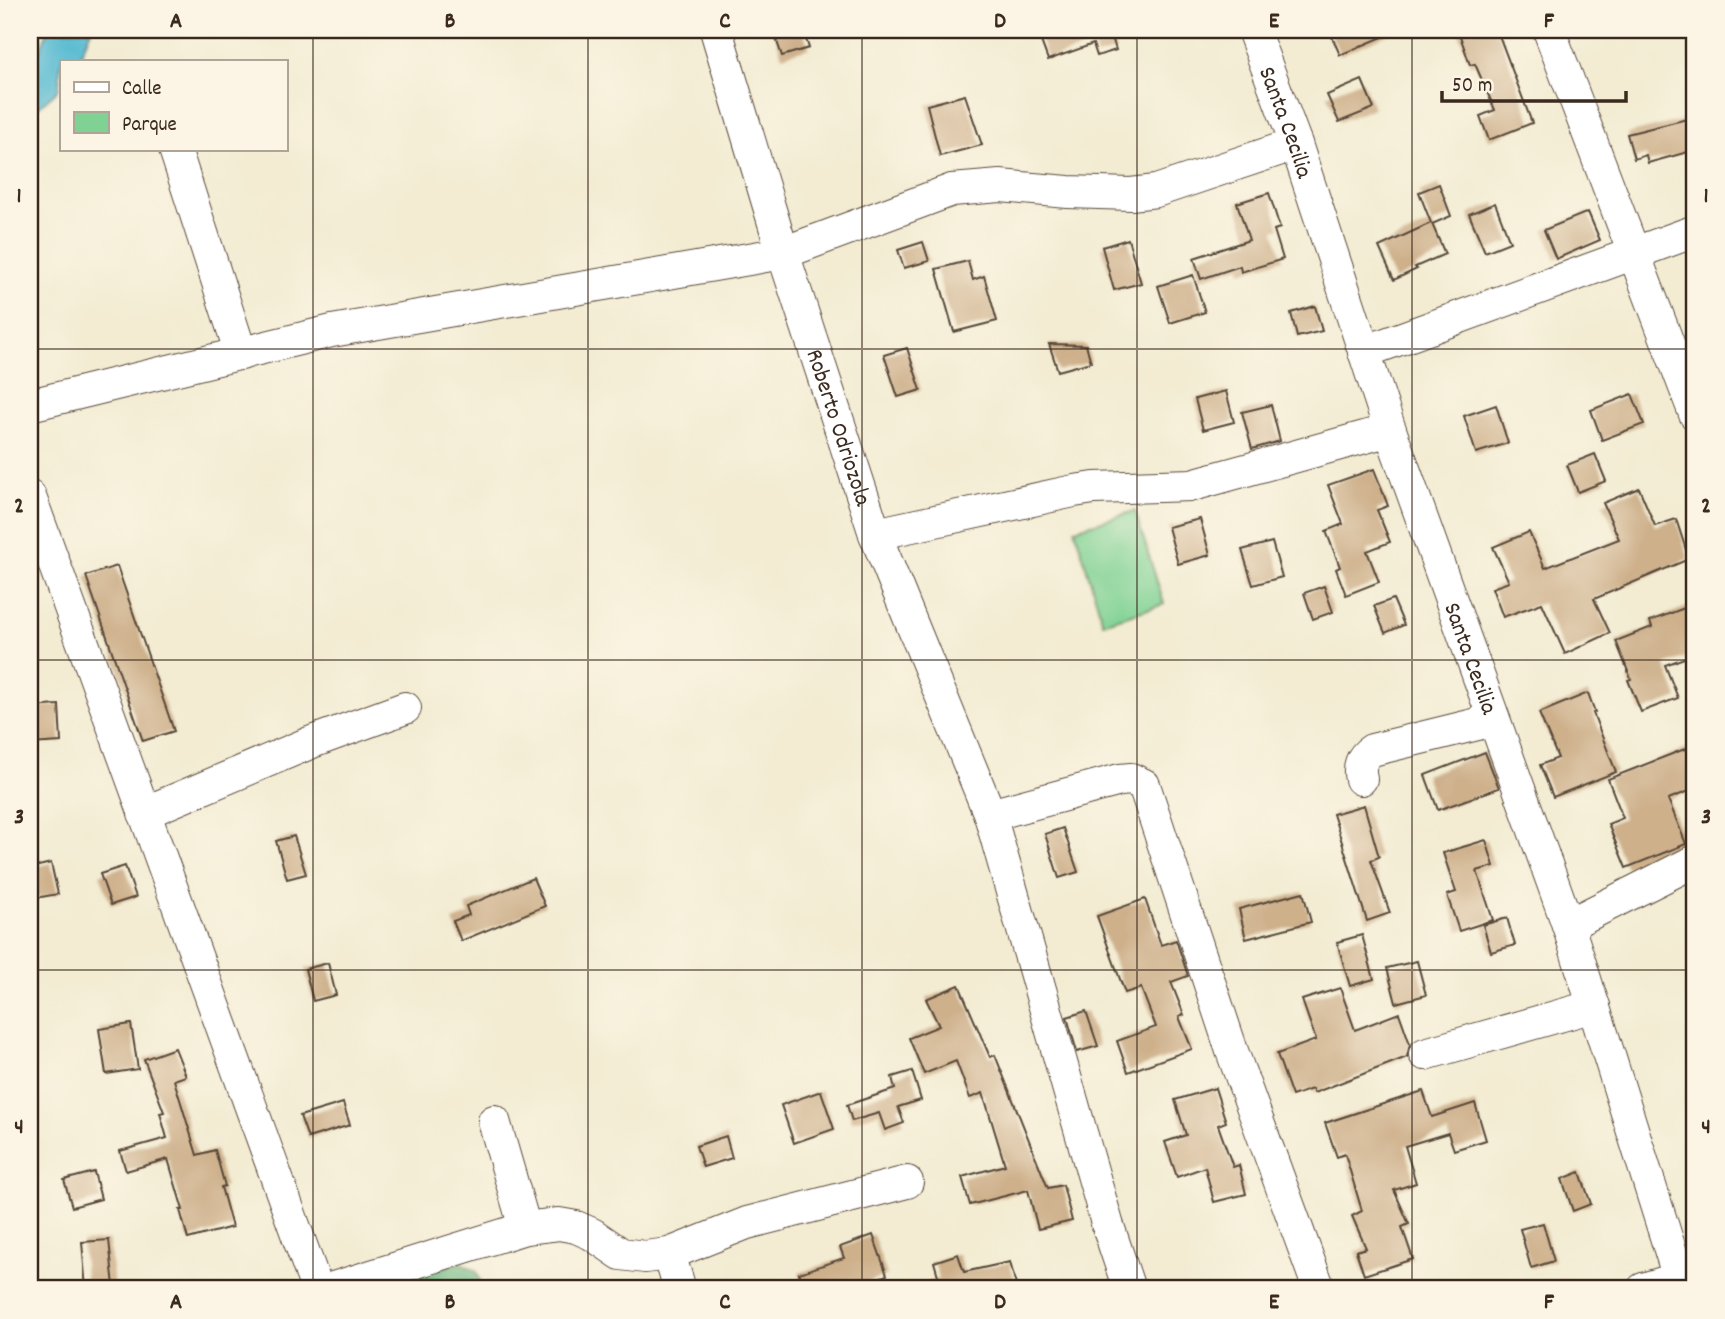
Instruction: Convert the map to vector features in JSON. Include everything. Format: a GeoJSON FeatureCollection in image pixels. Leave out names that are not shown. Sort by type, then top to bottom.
{"type":"FeatureCollection","features":[{"type":"Feature","properties":{"kind":"street","name":"Roberto Odriozola"},"geometry":{"type":"LineString","coordinates":[[716,30],[783,253],[875,534],[990,815],[1103,1210],[1129,1289]]}},
{"type":"Feature","properties":{"kind":"street","name":"Santa Cecilia"},"geometry":{"type":"LineString","coordinates":[[1253,30],[1296,144],[1390,430],[1569,925],[1685,1281]]}},
{"type":"Feature","properties":{"kind":"street"},"geometry":{"type":"LineString","coordinates":[[1549,30],[1695,414]]}},
{"type":"Feature","properties":{"kind":"street"},"geometry":{"type":"LineString","coordinates":[[30,405],[332,331],[783,253],[952,190],[1000,186],[1068,192],[1131,194],[1156,191],[1296,144]]}},
{"type":"Feature","properties":{"kind":"street"},"geometry":{"type":"LineString","coordinates":[[175,150],[241,354]]}},
{"type":"Feature","properties":{"kind":"street"},"geometry":{"type":"LineString","coordinates":[[1364,352],[1695,231]]}},
{"type":"Feature","properties":{"kind":"street"},"geometry":{"type":"LineString","coordinates":[[875,534],[1073,491],[1192,485],[1390,430]]}},
{"type":"Feature","properties":{"kind":"street"},"geometry":{"type":"LineString","coordinates":[[30,496],[317,1289]]}},
{"type":"Feature","properties":{"kind":"street"},"geometry":{"type":"LineString","coordinates":[[144,813],[312,742],[405,708]]}},
{"type":"Feature","properties":{"kind":"street"},"geometry":{"type":"LineString","coordinates":[[1362,779],[1359,771],[1362,760],[1371,750],[1494,720]]}},
{"type":"Feature","properties":{"kind":"street"},"geometry":{"type":"LineString","coordinates":[[990,815],[1120,780],[1131,779],[1144,785],[1220,1055],[1319,1289]]}},
{"type":"Feature","properties":{"kind":"street"},"geometry":{"type":"LineString","coordinates":[[1569,925],[1695,862]]}},
{"type":"Feature","properties":{"kind":"street"},"geometry":{"type":"LineString","coordinates":[[1425,1054],[1594,1006]]}},
{"type":"Feature","properties":{"kind":"street"},"geometry":{"type":"LineString","coordinates":[[494,1121],[525,1228]]}},
{"type":"Feature","properties":{"kind":"street"},"geometry":{"type":"LineString","coordinates":[[330,1289],[525,1228],[559,1224],[592,1234],[621,1254],[645,1257],[669,1254],[747,1223],[907,1182]]}},
{"type":"Feature","properties":{"kind":"street"},"geometry":{"type":"LineString","coordinates":[[669,1254],[680,1289]]}},
{"type":"Feature","properties":{"kind":"street"},"geometry":{"type":"LineString","coordinates":[[1643,1289],[1685,1281]]}},
{"type":"Feature","properties":{"kind":"green space"},"geometry":{"type":"Polygon","coordinates":[[[1135,511],[1164,604],[1103,623],[1075,529],[1135,511]]]}},
{"type":"Feature","properties":{"kind":"green space"},"geometry":{"type":"Polygon","coordinates":[[[460,1262],[476,1271],[480,1280],[476,1289],[365,1289],[460,1262]]]}},
{"type":"Feature","properties":{"kind":"water"},"geometry":{"type":"Polygon","coordinates":[[[48,30],[91,30],[78,60],[60,60],[59,89],[30,114],[30,75],[48,30]]]}},
{"type":"Feature","properties":{"kind":"building"},"geometry":{"type":"Polygon","coordinates":[[[773,30],[803,30],[809,48],[782,56],[773,30]]]}},
{"type":"Feature","properties":{"kind":"building"},"geometry":{"type":"Polygon","coordinates":[[[1074,30],[1124,30],[1124,33],[1112,37],[1116,50],[1097,56],[1093,44],[1048,60],[1041,41],[1074,30]]]}},
{"type":"Feature","properties":{"kind":"building"},"geometry":{"type":"Polygon","coordinates":[[[1329,30],[1399,30],[1340,55],[1329,30]]]}},
{"type":"Feature","properties":{"kind":"building"},"geometry":{"type":"Polygon","coordinates":[[[1458,30],[1497,30],[1532,123],[1489,140],[1480,116],[1495,110],[1475,64],[1470,65],[1458,30]]]}},
{"type":"Feature","properties":{"kind":"building"},"geometry":{"type":"Polygon","coordinates":[[[1362,80],[1374,108],[1339,122],[1327,95],[1362,80]]]}},
{"type":"Feature","properties":{"kind":"building"},"geometry":{"type":"Polygon","coordinates":[[[965,95],[982,145],[940,156],[927,105],[965,95]]]}},
{"type":"Feature","properties":{"kind":"building"},"geometry":{"type":"Polygon","coordinates":[[[1695,117],[1695,150],[1648,163],[1646,155],[1634,159],[1627,134],[1695,117]]]}},
{"type":"Feature","properties":{"kind":"building"},"geometry":{"type":"Polygon","coordinates":[[[1439,184],[1451,216],[1432,224],[1445,254],[1394,280],[1379,247],[1431,223],[1419,192],[1439,184]]]}},
{"type":"Feature","properties":{"kind":"building"},"geometry":{"type":"Polygon","coordinates":[[[1269,193],[1280,228],[1274,230],[1283,259],[1241,272],[1240,266],[1201,279],[1194,258],[1249,240],[1237,203],[1269,193]]]}},
{"type":"Feature","properties":{"kind":"building"},"geometry":{"type":"Polygon","coordinates":[[[1495,203],[1510,242],[1485,252],[1469,214],[1495,203]]]}},
{"type":"Feature","properties":{"kind":"building"},"geometry":{"type":"Polygon","coordinates":[[[1588,212],[1600,240],[1556,259],[1544,230],[1588,212]]]}},
{"type":"Feature","properties":{"kind":"building"},"geometry":{"type":"Polygon","coordinates":[[[1128,239],[1141,283],[1114,290],[1102,247],[1128,239]]]}},
{"type":"Feature","properties":{"kind":"building"},"geometry":{"type":"Polygon","coordinates":[[[923,242],[929,261],[904,268],[898,250],[923,242]]]}},
{"type":"Feature","properties":{"kind":"building"},"geometry":{"type":"Polygon","coordinates":[[[968,261],[973,280],[984,276],[997,321],[954,332],[936,269],[968,261]]]}},
{"type":"Feature","properties":{"kind":"building"},"geometry":{"type":"Polygon","coordinates":[[[1193,275],[1205,312],[1170,323],[1158,286],[1193,275]]]}},
{"type":"Feature","properties":{"kind":"building"},"geometry":{"type":"Polygon","coordinates":[[[1315,306],[1322,331],[1297,337],[1291,313],[1315,306]]]}},
{"type":"Feature","properties":{"kind":"building"},"geometry":{"type":"Polygon","coordinates":[[[1049,344],[1086,345],[1091,362],[1058,371],[1049,344]]]}},
{"type":"Feature","properties":{"kind":"building"},"geometry":{"type":"Polygon","coordinates":[[[907,348],[921,390],[898,397],[884,355],[907,348]]]}},
{"type":"Feature","properties":{"kind":"building"},"geometry":{"type":"Polygon","coordinates":[[[1226,391],[1234,422],[1203,430],[1195,399],[1226,391]]]}},
{"type":"Feature","properties":{"kind":"building"},"geometry":{"type":"Polygon","coordinates":[[[1632,394],[1644,424],[1602,440],[1591,410],[1632,394]]]}},
{"type":"Feature","properties":{"kind":"building"},"geometry":{"type":"Polygon","coordinates":[[[1271,405],[1280,441],[1252,449],[1242,412],[1271,405]]]}},
{"type":"Feature","properties":{"kind":"building"},"geometry":{"type":"Polygon","coordinates":[[[1496,405],[1508,443],[1476,453],[1464,416],[1496,405]]]}},
{"type":"Feature","properties":{"kind":"building"},"geometry":{"type":"Polygon","coordinates":[[[1595,454],[1606,481],[1578,492],[1567,465],[1595,454]]]}},
{"type":"Feature","properties":{"kind":"building"},"geometry":{"type":"Polygon","coordinates":[[[1374,469],[1388,506],[1377,510],[1390,542],[1367,551],[1379,582],[1346,595],[1336,569],[1340,567],[1326,531],[1343,524],[1328,485],[1374,469]]]}},
{"type":"Feature","properties":{"kind":"building"},"geometry":{"type":"Polygon","coordinates":[[[1639,488],[1655,526],[1676,519],[1689,559],[1594,599],[1610,633],[1565,654],[1542,603],[1503,617],[1492,588],[1509,582],[1493,547],[1529,532],[1545,568],[1619,539],[1603,503],[1639,488]]]}},
{"type":"Feature","properties":{"kind":"building"},"geometry":{"type":"Polygon","coordinates":[[[1200,519],[1210,555],[1178,564],[1168,527],[1200,519]]]}},
{"type":"Feature","properties":{"kind":"building"},"geometry":{"type":"Polygon","coordinates":[[[1272,542],[1282,577],[1253,585],[1242,550],[1272,542]]]}},
{"type":"Feature","properties":{"kind":"building"},"geometry":{"type":"Polygon","coordinates":[[[117,566],[174,731],[143,741],[86,576],[117,566]]]}},
{"type":"Feature","properties":{"kind":"building"},"geometry":{"type":"Polygon","coordinates":[[[1324,586],[1333,612],[1313,619],[1304,593],[1324,586]]]}},
{"type":"Feature","properties":{"kind":"building"},"geometry":{"type":"Polygon","coordinates":[[[1393,599],[1404,625],[1385,633],[1374,606],[1393,599]]]}},
{"type":"Feature","properties":{"kind":"building"},"geometry":{"type":"Polygon","coordinates":[[[1687,607],[1695,628],[1695,654],[1665,665],[1678,698],[1641,712],[1616,641],[1652,627],[1650,621],[1687,607]]]}},
{"type":"Feature","properties":{"kind":"building"},"geometry":{"type":"Polygon","coordinates":[[[1588,693],[1616,772],[1553,797],[1540,765],[1558,758],[1539,713],[1588,693]]]}},
{"type":"Feature","properties":{"kind":"building"},"geometry":{"type":"Polygon","coordinates":[[[59,705],[61,742],[30,744],[30,707],[59,705]]]}},
{"type":"Feature","properties":{"kind":"building"},"geometry":{"type":"Polygon","coordinates":[[[1695,745],[1695,789],[1668,799],[1686,844],[1626,868],[1608,824],[1623,818],[1608,779],[1695,745]]]}},
{"type":"Feature","properties":{"kind":"building"},"geometry":{"type":"Polygon","coordinates":[[[1485,752],[1499,788],[1438,810],[1425,775],[1485,752]]]}},
{"type":"Feature","properties":{"kind":"building"},"geometry":{"type":"Polygon","coordinates":[[[1364,805],[1379,857],[1371,860],[1390,913],[1367,921],[1333,814],[1364,805]]]}},
{"type":"Feature","properties":{"kind":"building"},"geometry":{"type":"Polygon","coordinates":[[[1063,828],[1078,872],[1059,878],[1045,834],[1063,828]]]}},
{"type":"Feature","properties":{"kind":"building"},"geometry":{"type":"Polygon","coordinates":[[[294,836],[306,874],[287,879],[276,841],[294,836]]]}},
{"type":"Feature","properties":{"kind":"building"},"geometry":{"type":"Polygon","coordinates":[[[1486,840],[1494,866],[1477,871],[1493,920],[1459,931],[1447,895],[1456,892],[1443,853],[1486,840]]]}},
{"type":"Feature","properties":{"kind":"building"},"geometry":{"type":"Polygon","coordinates":[[[51,863],[58,894],[30,899],[30,868],[51,863]]]}},
{"type":"Feature","properties":{"kind":"building"},"geometry":{"type":"Polygon","coordinates":[[[125,866],[136,897],[111,905],[100,874],[125,866]]]}},
{"type":"Feature","properties":{"kind":"building"},"geometry":{"type":"Polygon","coordinates":[[[533,878],[545,906],[461,941],[453,921],[469,915],[466,906],[533,878]]]}},
{"type":"Feature","properties":{"kind":"building"},"geometry":{"type":"Polygon","coordinates":[[[1303,892],[1311,922],[1246,939],[1239,909],[1303,892]]]}},
{"type":"Feature","properties":{"kind":"building"},"geometry":{"type":"Polygon","coordinates":[[[1145,899],[1161,945],[1176,940],[1188,976],[1171,982],[1184,1015],[1179,1017],[1192,1049],[1128,1072],[1117,1041],[1156,1027],[1141,988],[1125,993],[1097,916],[1145,899]]]}},
{"type":"Feature","properties":{"kind":"building"},"geometry":{"type":"Polygon","coordinates":[[[1507,918],[1515,945],[1491,952],[1483,925],[1507,918]]]}},
{"type":"Feature","properties":{"kind":"building"},"geometry":{"type":"Polygon","coordinates":[[[1362,935],[1374,979],[1350,986],[1337,942],[1362,935]]]}},
{"type":"Feature","properties":{"kind":"building"},"geometry":{"type":"Polygon","coordinates":[[[1417,961],[1426,995],[1396,1003],[1387,968],[1417,961]]]}},
{"type":"Feature","properties":{"kind":"building"},"geometry":{"type":"Polygon","coordinates":[[[328,963],[336,995],[313,1001],[305,969],[328,963]]]}},
{"type":"Feature","properties":{"kind":"building"},"geometry":{"type":"Polygon","coordinates":[[[959,985],[990,1057],[995,1055],[1048,1188],[1063,1185],[1072,1221],[1038,1229],[1028,1190],[970,1205],[962,1177],[1005,1165],[983,1093],[970,1098],[956,1061],[924,1074],[909,1038],[939,1026],[926,999],[959,985]]]}},
{"type":"Feature","properties":{"kind":"building"},"geometry":{"type":"Polygon","coordinates":[[[1340,988],[1355,1030],[1399,1013],[1410,1044],[1407,1057],[1314,1093],[1312,1089],[1292,1096],[1277,1054],[1316,1040],[1302,1000],[1340,988]]]}},
{"type":"Feature","properties":{"kind":"building"},"geometry":{"type":"Polygon","coordinates":[[[1086,1011],[1098,1046],[1077,1052],[1067,1017],[1086,1011]]]}},
{"type":"Feature","properties":{"kind":"building"},"geometry":{"type":"Polygon","coordinates":[[[131,1024],[138,1069],[106,1074],[99,1029],[131,1024]]]}},
{"type":"Feature","properties":{"kind":"building"},"geometry":{"type":"Polygon","coordinates":[[[175,1048],[186,1076],[174,1080],[197,1155],[215,1150],[225,1186],[221,1187],[232,1227],[188,1239],[180,1210],[183,1210],[168,1159],[126,1171],[120,1151],[167,1138],[160,1113],[164,1112],[144,1059],[175,1048]]]}},
{"type":"Feature","properties":{"kind":"building"},"geometry":{"type":"Polygon","coordinates":[[[912,1071],[921,1100],[898,1107],[904,1123],[885,1130],[879,1113],[852,1121],[847,1105],[895,1089],[892,1077],[912,1071]]]}},
{"type":"Feature","properties":{"kind":"building"},"geometry":{"type":"Polygon","coordinates":[[[1215,1088],[1226,1122],[1218,1125],[1233,1167],[1239,1165],[1246,1194],[1214,1202],[1205,1167],[1177,1177],[1165,1142],[1186,1135],[1175,1100],[1215,1088]]]}},
{"type":"Feature","properties":{"kind":"building"},"geometry":{"type":"Polygon","coordinates":[[[821,1091],[834,1129],[794,1143],[781,1105],[821,1091]]]}},
{"type":"Feature","properties":{"kind":"building"},"geometry":{"type":"Polygon","coordinates":[[[1423,1091],[1432,1117],[1475,1103],[1486,1140],[1454,1150],[1448,1133],[1405,1146],[1416,1183],[1394,1190],[1409,1224],[1402,1227],[1413,1259],[1364,1275],[1356,1251],[1366,1248],[1352,1216],[1362,1211],[1345,1154],[1337,1157],[1325,1123],[1423,1091]]]}},
{"type":"Feature","properties":{"kind":"building"},"geometry":{"type":"Polygon","coordinates":[[[343,1103],[350,1125],[308,1138],[300,1116],[343,1103]]]}},
{"type":"Feature","properties":{"kind":"building"},"geometry":{"type":"Polygon","coordinates":[[[726,1136],[732,1158],[703,1167],[696,1146],[726,1136]]]}},
{"type":"Feature","properties":{"kind":"building"},"geometry":{"type":"Polygon","coordinates":[[[94,1172],[101,1199],[72,1207],[64,1180],[94,1172]]]}},
{"type":"Feature","properties":{"kind":"building"},"geometry":{"type":"Polygon","coordinates":[[[1580,1172],[1591,1204],[1573,1211],[1562,1179],[1580,1172]]]}},
{"type":"Feature","properties":{"kind":"building"},"geometry":{"type":"Polygon","coordinates":[[[1543,1223],[1554,1261],[1531,1268],[1520,1229],[1543,1223]]]}},
{"type":"Feature","properties":{"kind":"building"},"geometry":{"type":"Polygon","coordinates":[[[873,1235],[887,1275],[855,1287],[852,1279],[822,1289],[805,1289],[799,1273],[844,1258],[840,1247],[873,1235]]]}},
{"type":"Feature","properties":{"kind":"building"},"geometry":{"type":"Polygon","coordinates":[[[109,1240],[114,1286],[86,1289],[82,1242],[109,1240]]]}},
{"type":"Feature","properties":{"kind":"building"},"geometry":{"type":"Polygon","coordinates":[[[958,1254],[964,1272],[1010,1262],[1017,1289],[926,1289],[925,1283],[939,1279],[934,1262],[958,1254]]]}}]}
